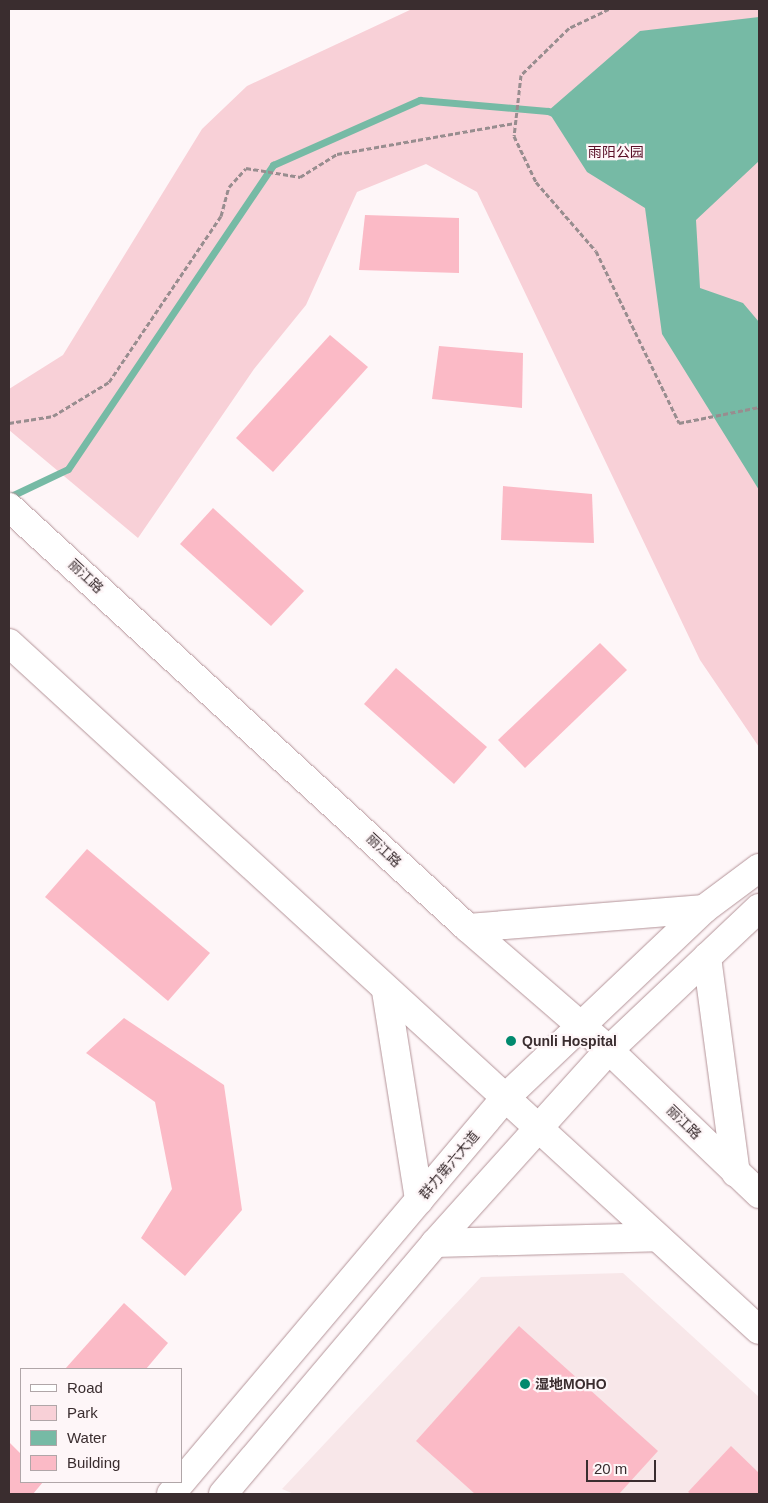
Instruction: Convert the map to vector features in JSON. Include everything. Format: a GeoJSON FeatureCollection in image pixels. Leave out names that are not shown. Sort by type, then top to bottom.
{"type":"FeatureCollection","features":[{"type":"Feature","properties":{"kind":"main road","name":"丽江路"},"geometry":{"type":"LineString","coordinates":[[9,507],[468,928],[609,1050],[759,1194]]}},
{"type":"Feature","properties":{"kind":"main road"},"geometry":{"type":"LineString","coordinates":[[9,643],[386,991],[505,1098],[540,1126],[656,1237],[759,1330]]}},
{"type":"Feature","properties":{"kind":"main road","name":"群力第六大道"},"geometry":{"type":"LineString","coordinates":[[182,1481],[505,1098],[579,1025],[704,910],[759,868]]}},
{"type":"Feature","properties":{"kind":"main road"},"geometry":{"type":"LineString","coordinates":[[223,1494],[435,1243],[609,1050],[759,908]]}},
{"type":"Feature","properties":{"kind":"main road"},"geometry":{"type":"LineString","coordinates":[[468,928],[704,910]]}},
{"type":"Feature","properties":{"kind":"main road"},"geometry":{"type":"LineString","coordinates":[[707,958],[736,1173]]}},
{"type":"Feature","properties":{"kind":"main road"},"geometry":{"type":"LineString","coordinates":[[386,991],[419,1200]]}},
{"type":"Feature","properties":{"kind":"main road"},"geometry":{"type":"LineString","coordinates":[[435,1243],[656,1237]]}},
{"type":"Feature","properties":{"kind":"main road","name":"群力第六大道"},"geometry":{"type":"LineString","coordinates":[[171,1494],[180,1483]]}},
{"type":"Feature","properties":{"kind":"path"},"geometry":{"type":"LineString","coordinates":[[609,9],[569,28],[521,75],[514,136],[536,182],[596,251],[679,423],[759,407]]}},
{"type":"Feature","properties":{"kind":"path"},"geometry":{"type":"LineString","coordinates":[[9,424],[53,416],[109,382],[221,216],[229,187],[246,168],[300,177],[337,154],[515,122]]}},
{"type":"Feature","properties":{"kind":"shaded area"},"geometry":{"type":"Polygon","coordinates":[[[623,1273],[759,1397],[759,1494],[294,1494],[282,1489],[481,1277],[623,1273]]]}},
{"type":"Feature","properties":{"kind":"green space","name":"雨阳公园"},"geometry":{"type":"Polygon","coordinates":[[[412,9],[759,9],[759,747],[700,660],[477,192],[426,164],[357,192],[306,305],[254,369],[138,538],[9,430],[9,389],[63,355],[202,129],[247,86],[412,9]]]}},
{"type":"Feature","properties":{"kind":"water"},"geometry":{"type":"Polygon","coordinates":[[[759,17],[759,161],[696,220],[700,288],[743,303],[759,322],[759,490],[662,334],[645,208],[587,172],[548,111],[640,31],[759,17]]]}},
{"type":"Feature","properties":{"kind":"building"},"geometry":{"type":"Polygon","coordinates":[[[365,215],[459,218],[459,273],[359,270],[365,215]]]}},
{"type":"Feature","properties":{"kind":"building"},"geometry":{"type":"Polygon","coordinates":[[[330,335],[368,367],[273,472],[236,438],[330,335]]]}},
{"type":"Feature","properties":{"kind":"building"},"geometry":{"type":"Polygon","coordinates":[[[439,346],[523,353],[522,408],[432,399],[439,346]]]}},
{"type":"Feature","properties":{"kind":"building"},"geometry":{"type":"Polygon","coordinates":[[[503,486],[592,494],[594,543],[501,540],[503,486]]]}},
{"type":"Feature","properties":{"kind":"building"},"geometry":{"type":"Polygon","coordinates":[[[213,508],[304,591],[271,626],[180,544],[213,508]]]}},
{"type":"Feature","properties":{"kind":"building"},"geometry":{"type":"Polygon","coordinates":[[[600,643],[627,670],[525,768],[498,740],[600,643]]]}},
{"type":"Feature","properties":{"kind":"building"},"geometry":{"type":"Polygon","coordinates":[[[396,668],[487,747],[454,784],[364,704],[396,668]]]}},
{"type":"Feature","properties":{"kind":"building"},"geometry":{"type":"Polygon","coordinates":[[[87,849],[210,953],[168,1001],[45,897],[87,849]]]}},
{"type":"Feature","properties":{"kind":"building"},"geometry":{"type":"Polygon","coordinates":[[[124,1018],[224,1085],[242,1210],[185,1276],[141,1238],[172,1189],[155,1102],[86,1053],[124,1018]]]}},
{"type":"Feature","properties":{"kind":"building"},"geometry":{"type":"Polygon","coordinates":[[[124,1303],[168,1343],[147,1368],[66,1368],[124,1303]]]}},
{"type":"Feature","properties":{"kind":"building","name":"湿地MOHO"},"geometry":{"type":"Polygon","coordinates":[[[519,1326],[658,1451],[619,1494],[475,1494],[416,1441],[519,1326]]]}},
{"type":"Feature","properties":{"kind":"building"},"geometry":{"type":"Polygon","coordinates":[[[9,1442],[20,1453],[20,1483],[42,1483],[33,1494],[9,1494],[9,1442]]]}},
{"type":"Feature","properties":{"kind":"building"},"geometry":{"type":"Polygon","coordinates":[[[731,1446],[759,1473],[759,1494],[691,1494],[688,1492],[731,1446]]]}},
{"type":"Feature","properties":{"kind":"waterway"},"geometry":{"type":"LineString","coordinates":[[9,497],[68,469],[273,165],[420,100],[548,111],[555,114]]}},
{"type":"Feature","properties":{"kind":"place","name":"Qunli Hospital"},"geometry":{"type":"Point","coordinates":[511,1041]}},
{"type":"Feature","properties":{"kind":"place","name":"湿地MOHO"},"geometry":{"type":"Point","coordinates":[525,1384]}}]}
